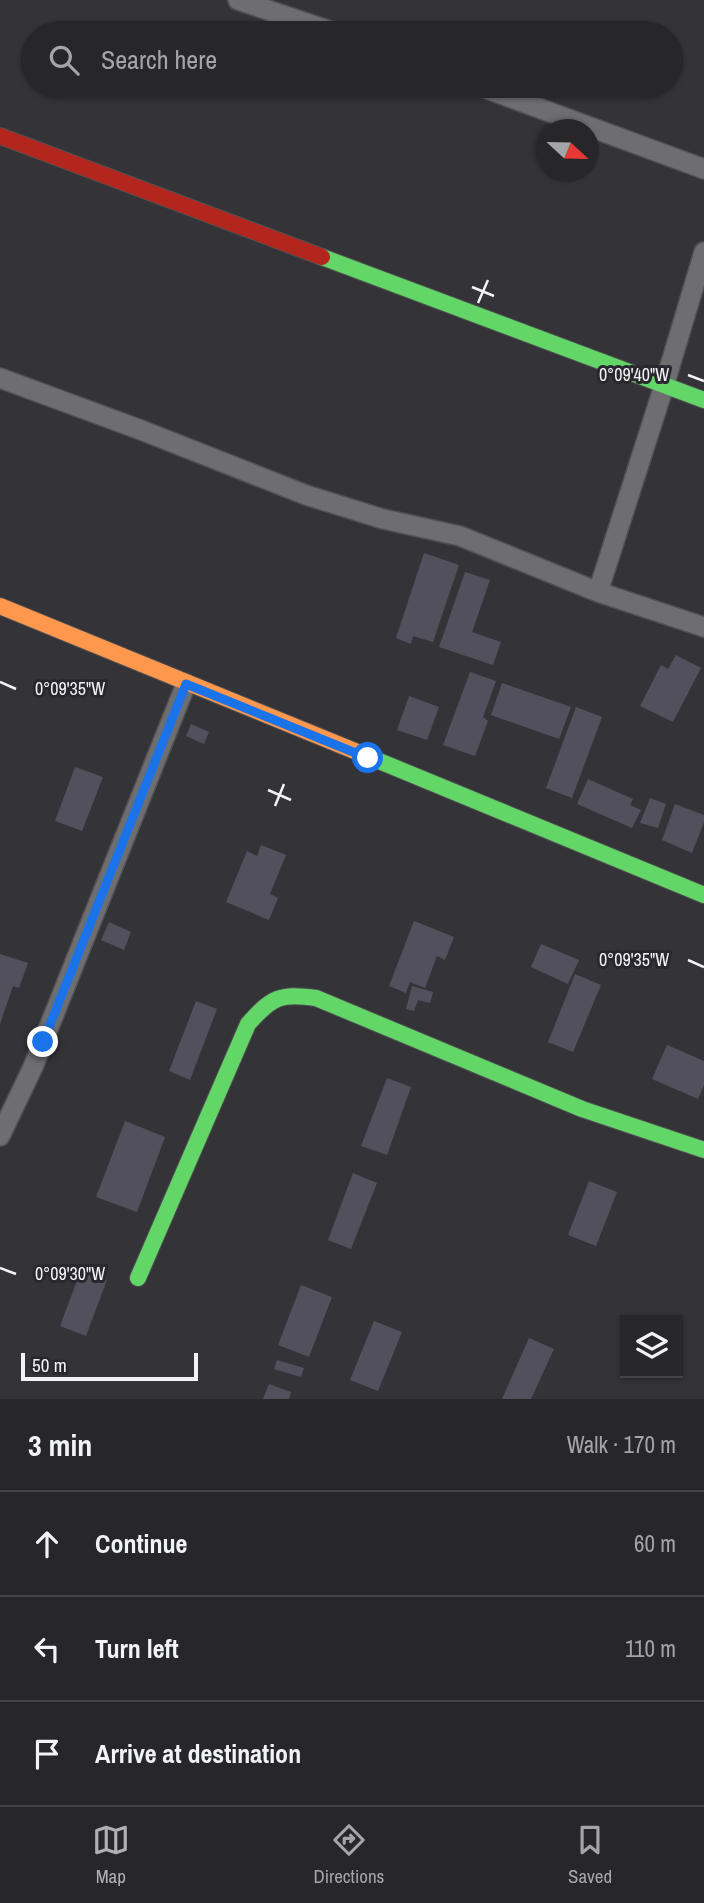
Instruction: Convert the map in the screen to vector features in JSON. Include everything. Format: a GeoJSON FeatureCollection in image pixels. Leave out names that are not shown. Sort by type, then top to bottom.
{"type":"FeatureCollection","features":[{"type":"Feature","properties":{"kind":"street"},"geometry":{"type":"LineString","coordinates":[[238,0],[300,21]]}},
{"type":"Feature","properties":{"kind":"street"},"geometry":{"type":"LineString","coordinates":[[512,98],[704,169]]}},
{"type":"Feature","properties":{"kind":"street"},"geometry":{"type":"LineString","coordinates":[[0,136],[704,400]]}},
{"type":"Feature","properties":{"kind":"street"},"geometry":{"type":"LineString","coordinates":[[598,592],[704,252]]}},
{"type":"Feature","properties":{"kind":"street"},"geometry":{"type":"LineString","coordinates":[[0,378],[306,495],[383,519],[460,536],[598,592],[704,627]]}},
{"type":"Feature","properties":{"kind":"street"},"geometry":{"type":"LineString","coordinates":[[0,606],[704,895]]}},
{"type":"Feature","properties":{"kind":"street"},"geometry":{"type":"LineString","coordinates":[[0,1136],[33,1067],[186,684]]}},
{"type":"Feature","properties":{"kind":"street"},"geometry":{"type":"LineString","coordinates":[[138,1278],[248,1024],[269,1000],[286,993],[316,998],[582,1109],[704,1150]]}},
{"type":"Feature","properties":{"kind":"building"},"geometry":{"type":"Polygon","coordinates":[[[424,553],[459,565],[433,642],[413,636],[411,644],[396,638],[424,553]]]}},
{"type":"Feature","properties":{"kind":"building"},"geometry":{"type":"Polygon","coordinates":[[[465,572],[490,580],[472,632],[501,642],[493,665],[439,647],[465,572]]]}},
{"type":"Feature","properties":{"kind":"building"},"geometry":{"type":"Polygon","coordinates":[[[676,655],[701,668],[673,722],[640,706],[661,665],[668,669],[676,655]]]}},
{"type":"Feature","properties":{"kind":"building"},"geometry":{"type":"Polygon","coordinates":[[[470,672],[496,681],[483,717],[488,721],[475,756],[443,745],[470,672]]]}},
{"type":"Feature","properties":{"kind":"building"},"geometry":{"type":"Polygon","coordinates":[[[502,683],[571,707],[559,739],[491,715],[502,683]]]}},
{"type":"Feature","properties":{"kind":"building"},"geometry":{"type":"Polygon","coordinates":[[[409,696],[439,707],[427,740],[397,730],[409,696]]]}},
{"type":"Feature","properties":{"kind":"building"},"geometry":{"type":"Polygon","coordinates":[[[576,707],[602,717],[572,798],[546,788],[576,707]]]}},
{"type":"Feature","properties":{"kind":"building"},"geometry":{"type":"Polygon","coordinates":[[[191,724],[209,732],[204,744],[186,736],[191,724]]]}},
{"type":"Feature","properties":{"kind":"building"},"geometry":{"type":"Polygon","coordinates":[[[75,767],[103,777],[82,831],[55,821],[75,767]]]}},
{"type":"Feature","properties":{"kind":"building"},"geometry":{"type":"Polygon","coordinates":[[[588,779],[633,799],[630,805],[641,810],[632,828],[577,804],[588,779]]]}},
{"type":"Feature","properties":{"kind":"building"},"geometry":{"type":"Polygon","coordinates":[[[650,798],[666,804],[658,828],[640,823],[650,798]]]}},
{"type":"Feature","properties":{"kind":"building"},"geometry":{"type":"Polygon","coordinates":[[[675,804],[704,815],[704,822],[692,853],[662,840],[675,804]]]}},
{"type":"Feature","properties":{"kind":"building"},"geometry":{"type":"Polygon","coordinates":[[[261,845],[286,855],[270,894],[278,898],[269,920],[226,902],[247,851],[257,856],[261,845]]]}},
{"type":"Feature","properties":{"kind":"building"},"geometry":{"type":"Polygon","coordinates":[[[414,921],[454,937],[445,960],[437,956],[425,988],[410,982],[406,993],[389,986],[414,921]]]}},
{"type":"Feature","properties":{"kind":"building"},"geometry":{"type":"Polygon","coordinates":[[[109,922],[131,932],[124,950],[101,940],[109,922]]]}},
{"type":"Feature","properties":{"kind":"building"},"geometry":{"type":"Polygon","coordinates":[[[541,944],[579,960],[568,984],[531,967],[541,944]]]}},
{"type":"Feature","properties":{"kind":"building"},"geometry":{"type":"Polygon","coordinates":[[[0,954],[28,963],[19,988],[13,986],[0,1024],[0,954]]]}},
{"type":"Feature","properties":{"kind":"building"},"geometry":{"type":"Polygon","coordinates":[[[575,974],[601,985],[573,1052],[548,1042],[575,974]]]}},
{"type":"Feature","properties":{"kind":"building"},"geometry":{"type":"Polygon","coordinates":[[[412,986],[433,992],[430,1003],[418,1000],[414,1011],[406,1009],[412,986]]]}},
{"type":"Feature","properties":{"kind":"building"},"geometry":{"type":"Polygon","coordinates":[[[196,1001],[217,1009],[190,1080],[169,1071],[196,1001]]]}},
{"type":"Feature","properties":{"kind":"building"},"geometry":{"type":"Polygon","coordinates":[[[667,1045],[704,1061],[704,1085],[698,1099],[652,1079],[667,1045]]]}},
{"type":"Feature","properties":{"kind":"building"},"geometry":{"type":"Polygon","coordinates":[[[387,1078],[411,1087],[387,1155],[361,1146],[387,1078]]]}},
{"type":"Feature","properties":{"kind":"building"},"geometry":{"type":"Polygon","coordinates":[[[125,1121],[165,1137],[137,1212],[96,1197],[125,1121]]]}},
{"type":"Feature","properties":{"kind":"building"},"geometry":{"type":"Polygon","coordinates":[[[353,1173],[377,1183],[351,1249],[328,1240],[353,1173]]]}},
{"type":"Feature","properties":{"kind":"building"},"geometry":{"type":"Polygon","coordinates":[[[589,1181],[617,1192],[596,1246],[568,1235],[589,1181]]]}},
{"type":"Feature","properties":{"kind":"building"},"geometry":{"type":"Polygon","coordinates":[[[81,1270],[107,1280],[86,1336],[60,1326],[81,1270]]]}},
{"type":"Feature","properties":{"kind":"building"},"geometry":{"type":"Polygon","coordinates":[[[301,1285],[332,1297],[309,1357],[278,1345],[301,1285]]]}},
{"type":"Feature","properties":{"kind":"building"},"geometry":{"type":"Polygon","coordinates":[[[374,1321],[402,1332],[378,1391],[350,1380],[374,1321]]]}},
{"type":"Feature","properties":{"kind":"building"},"geometry":{"type":"Polygon","coordinates":[[[529,1338],[554,1349],[531,1399],[502,1399],[529,1338]]]}},
{"type":"Feature","properties":{"kind":"building"},"geometry":{"type":"Polygon","coordinates":[[[277,1360],[304,1368],[301,1377],[274,1369],[277,1360]]]}},
{"type":"Feature","properties":{"kind":"building"},"geometry":{"type":"Polygon","coordinates":[[[269,1384],[291,1392],[289,1399],[263,1399],[269,1384]]]}},
{"type":"Feature","properties":{"kind":"traffic: fast"},"geometry":{"type":"LineString","coordinates":[[322,257],[704,400]]}},
{"type":"Feature","properties":{"kind":"traffic: fast"},"geometry":{"type":"LineString","coordinates":[[362,754],[704,895]]}},
{"type":"Feature","properties":{"kind":"traffic: fast"},"geometry":{"type":"LineString","coordinates":[[138,1278],[248,1024],[264,1008],[285,997],[316,998],[582,1109],[704,1150]]}},
{"type":"Feature","properties":{"kind":"traffic: slow"},"geometry":{"type":"LineString","coordinates":[[0,606],[362,754]]}},
{"type":"Feature","properties":{"kind":"traffic: jam"},"geometry":{"type":"LineString","coordinates":[[0,136],[322,257]]}},
{"type":"Feature","properties":{"kind":"route"},"geometry":{"type":"LineString","coordinates":[[43,1042],[186,684],[368,758]]}}]}
